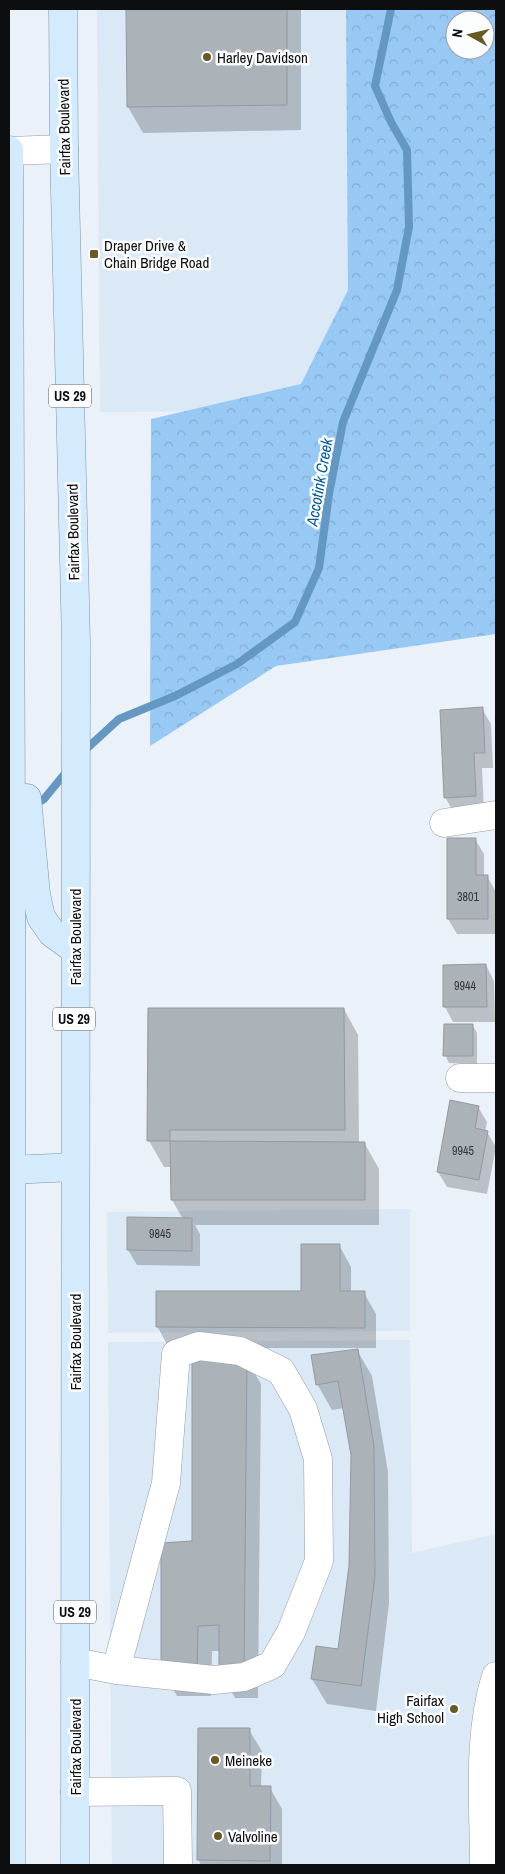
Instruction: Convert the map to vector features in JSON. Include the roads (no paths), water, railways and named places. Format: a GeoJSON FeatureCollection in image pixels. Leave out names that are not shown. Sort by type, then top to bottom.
{"type":"FeatureCollection","features":[{"type":"Feature","properties":{"kind":"main road","name":"Fairfax Boulevard"},"geometry":{"type":"LineString","coordinates":[[63,9],[64,150],[76,642],[74,949],[75,1865]]}},
{"type":"Feature","properties":{"kind":"main road"},"geometry":{"type":"LineString","coordinates":[[9,150],[10,662],[12,692],[10,1170],[11,1865]]}},
{"type":"Feature","properties":{"kind":"main road"},"geometry":{"type":"LineString","coordinates":[[12,692],[31,830],[36,894],[41,917],[52,933],[74,949]]}},
{"type":"Feature","properties":{"kind":"main road"},"geometry":{"type":"LineString","coordinates":[[10,1170],[75,1167]]}},
{"type":"Feature","properties":{"kind":"street"},"geometry":{"type":"LineString","coordinates":[[9,150],[64,150]]}},
{"type":"Feature","properties":{"kind":"street"},"geometry":{"type":"LineString","coordinates":[[444,824],[496,815]]}},
{"type":"Feature","properties":{"kind":"street"},"geometry":{"type":"LineString","coordinates":[[460,1078],[496,1078]]}},
{"type":"Feature","properties":{"kind":"street"},"geometry":{"type":"LineString","coordinates":[[75,1662],[116,1670],[214,1680],[244,1677],[272,1665],[291,1632],[319,1561],[318,1458],[303,1409],[281,1371],[240,1351],[199,1346],[176,1354],[166,1483],[116,1670]]}},
{"type":"Feature","properties":{"kind":"street"},"geometry":{"type":"LineString","coordinates":[[484,1865],[484,1740],[486,1715],[496,1676]]}},
{"type":"Feature","properties":{"kind":"street"},"geometry":{"type":"LineString","coordinates":[[75,1792],[177,1791],[178,1865]]}},
{"type":"Feature","properties":{"kind":"waterway","name":"Accotink Creek"},"geometry":{"type":"LineString","coordinates":[[83,752],[119,719],[175,696],[237,664],[295,622],[319,568],[329,494],[343,422],[397,290],[409,227],[407,150],[391,122],[375,86],[391,9]]}},
{"type":"Feature","properties":{"kind":"waterway","name":"Accotink Creek"},"geometry":{"type":"LineString","coordinates":[[34,805],[44,799],[67,771]]}},
{"type":"Feature","properties":{"kind":"place","name":"Harley Davidson"},"geometry":{"type":"Point","coordinates":[207,57]}},
{"type":"Feature","properties":{"kind":"place","name":"Draper Drive & Chain Bridge Road"},"geometry":{"type":"Point","coordinates":[94,254]}},
{"type":"Feature","properties":{"kind":"place","name":"Fairfax High School"},"geometry":{"type":"Point","coordinates":[454,1709]}},
{"type":"Feature","properties":{"kind":"place","name":"Meineke"},"geometry":{"type":"Point","coordinates":[215,1760]}},
{"type":"Feature","properties":{"kind":"place","name":"Valvoline"},"geometry":{"type":"Point","coordinates":[218,1836]}}]}
